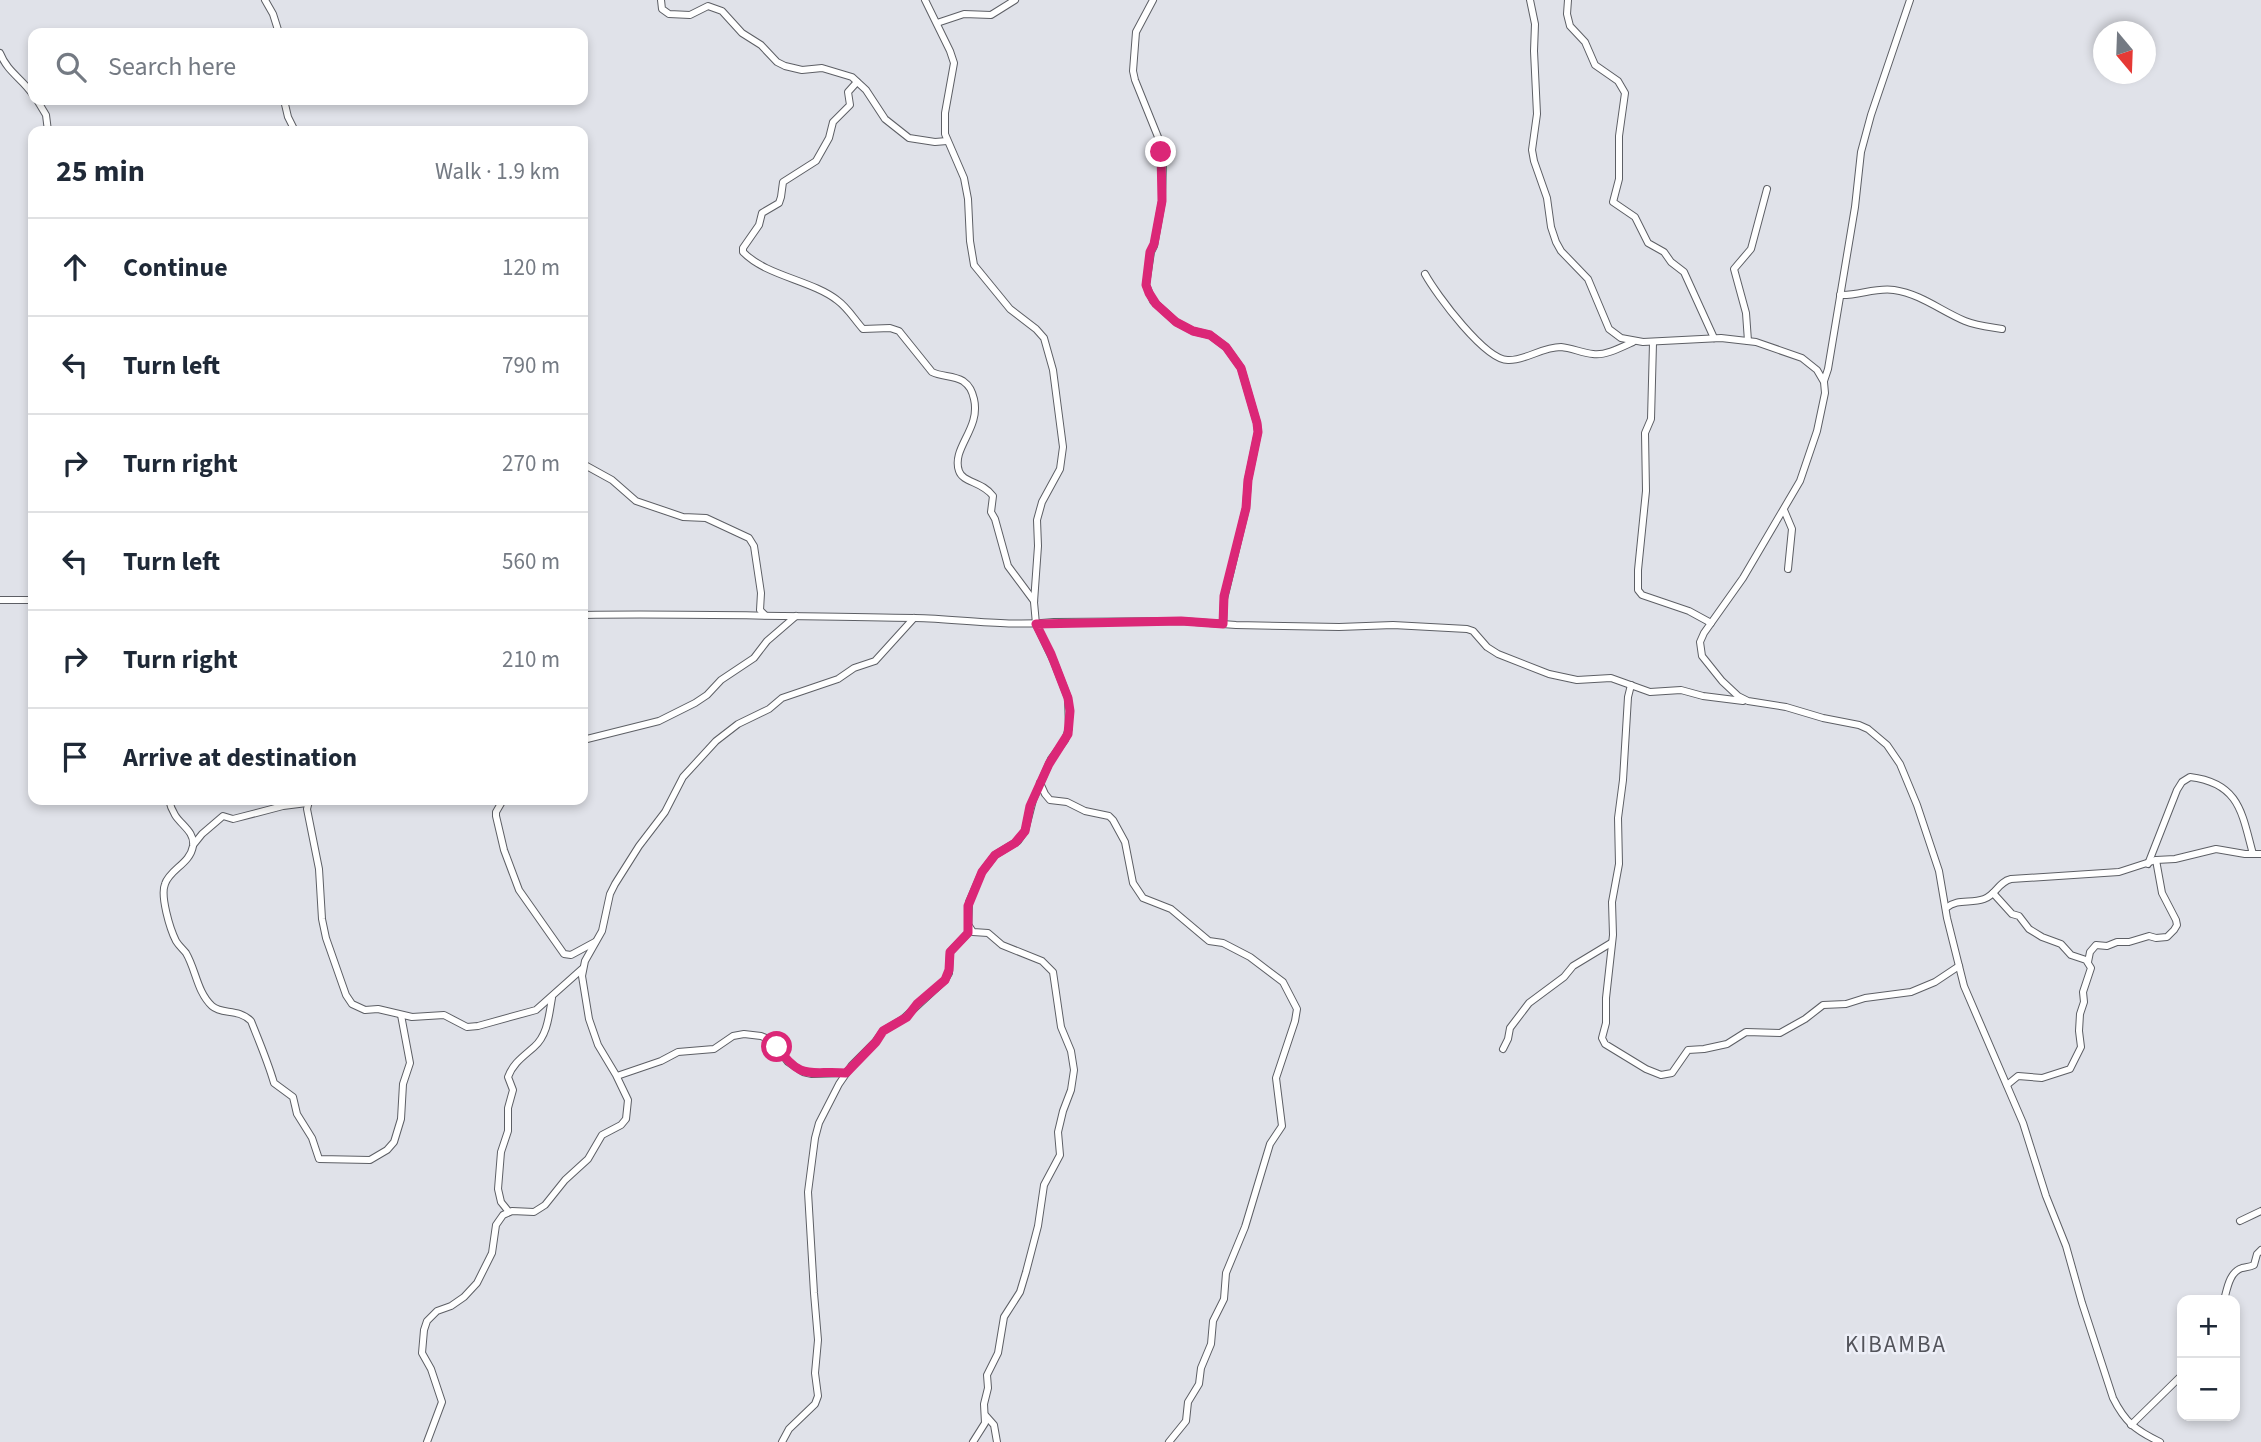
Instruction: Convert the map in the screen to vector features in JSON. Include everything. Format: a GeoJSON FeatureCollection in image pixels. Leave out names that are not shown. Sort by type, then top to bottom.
{"type":"FeatureCollection","features":[{"type":"Feature","properties":{"kind":"street"},"geometry":{"type":"LineString","coordinates":[[265,0],[278,28]]}},
{"type":"Feature","properties":{"kind":"street"},"geometry":{"type":"LineString","coordinates":[[661,0],[662,9],[669,14],[692,15],[708,6],[719,9],[742,33],[785,66],[802,70],[817,67],[848,75],[866,90],[885,119],[909,138],[947,141]]}},
{"type":"Feature","properties":{"kind":"street"},"geometry":{"type":"LineString","coordinates":[[782,1442],[789,1429],[815,1404],[818,1396],[815,1373],[818,1340],[809,1185],[817,1127],[846,1073],[883,1031],[907,1017],[917,1004],[945,980],[949,970],[950,952],[967,936],[968,906],[982,872],[995,855],[1015,843],[1026,827],[1030,806],[1040,783],[1053,755],[1067,738],[1070,711],[1063,682],[1036,624],[1034,602],[1037,520],[1042,502],[1062,462],[1062,439],[1053,370],[1042,335],[1010,309],[974,265],[964,178],[955,152],[947,141],[945,113],[954,63],[925,0]]}},
{"type":"Feature","properties":{"kind":"street"},"geometry":{"type":"LineString","coordinates":[[937,23],[964,14],[991,15],[1015,0]]}},
{"type":"Feature","properties":{"kind":"street"},"geometry":{"type":"LineString","coordinates":[[1153,0],[1136,32],[1133,71],[1160,144],[1163,160],[1162,201],[1150,252],[1147,288],[1153,301],[1171,319],[1193,331],[1210,335],[1226,347],[1241,368],[1257,423],[1258,432],[1248,480],[1246,508],[1224,596],[1223,624]]}},
{"type":"Feature","properties":{"kind":"street"},"geometry":{"type":"LineString","coordinates":[[1530,0],[1535,24],[1537,114],[1533,156],[1547,198],[1551,227],[1561,251],[1588,279],[1608,329],[1621,338],[1653,343],[1714,338],[1748,341],[1802,358],[1817,370],[1824,381]]}},
{"type":"Feature","properties":{"kind":"street"},"geometry":{"type":"LineString","coordinates":[[1568,0],[1570,26],[1585,42],[1595,65],[1618,81],[1625,93],[1619,136],[1619,179],[1614,192],[1614,202],[1635,218],[1648,243],[1664,252],[1671,262],[1684,272],[1714,338]]}},
{"type":"Feature","properties":{"kind":"street"},"geometry":{"type":"LineString","coordinates":[[1748,701],[1727,687],[1700,653],[1700,642],[1711,622],[1739,585],[1784,510],[1800,481],[1814,445],[1825,393],[1824,381],[1861,152],[1910,0]]}},
{"type":"Feature","properties":{"kind":"street"},"geometry":{"type":"LineString","coordinates":[[0,53],[10,72],[28,88]]}},
{"type":"Feature","properties":{"kind":"street"},"geometry":{"type":"LineString","coordinates":[[857,82],[848,92],[850,105],[833,122],[829,138],[818,158],[783,183],[780,201],[762,212],[759,225],[743,252],[758,263],[833,297],[854,316],[863,329],[890,328],[899,331],[932,372],[954,376],[968,384],[976,414],[960,449],[959,471],[964,478],[985,487],[993,496],[991,512],[999,530],[1008,566],[1034,602]]}},
{"type":"Feature","properties":{"kind":"street"},"geometry":{"type":"LineString","coordinates":[[40,105],[47,126]]}},
{"type":"Feature","properties":{"kind":"street"},"geometry":{"type":"LineString","coordinates":[[285,105],[292,126]]}},
{"type":"Feature","properties":{"kind":"street"},"geometry":{"type":"LineString","coordinates":[[1748,341],[1735,267],[1748,256],[1751,249],[1767,189]]}},
{"type":"Feature","properties":{"kind":"street"},"geometry":{"type":"LineString","coordinates":[[1425,274],[1442,303],[1483,346],[1502,360],[1515,360],[1540,350],[1557,347],[1598,355],[1634,341]]}},
{"type":"Feature","properties":{"kind":"street"},"geometry":{"type":"LineString","coordinates":[[1840,295],[1899,290],[1932,302],[1956,317],[1976,325],[2003,329]]}},
{"type":"Feature","properties":{"kind":"street"},"geometry":{"type":"LineString","coordinates":[[1653,343],[1651,419],[1645,433],[1647,475],[1638,590],[1642,595],[1699,615],[1711,622]]}},
{"type":"Feature","properties":{"kind":"street"},"geometry":{"type":"LineString","coordinates":[[588,467],[612,480],[636,501],[682,517],[706,518],[749,538],[754,547],[760,587],[760,610],[765,615]]}},
{"type":"Feature","properties":{"kind":"street"},"geometry":{"type":"LineString","coordinates":[[1784,510],[1792,529],[1788,569]]}},
{"type":"Feature","properties":{"kind":"street"},"geometry":{"type":"LineString","coordinates":[[0,600],[28,600]]}},
{"type":"Feature","properties":{"kind":"street"},"geometry":{"type":"LineString","coordinates":[[588,615],[796,615],[1036,624],[1181,621],[1467,629],[1498,654],[1542,672],[1577,680],[1611,678],[1650,692],[1681,691],[1786,707],[1868,729],[1887,745],[1900,764],[1917,805],[1940,875],[1959,967],[1978,1021],[2023,1123],[2046,1196],[2063,1238],[2113,1398],[2131,1425],[2160,1442]]}},
{"type":"Feature","properties":{"kind":"street"},"geometry":{"type":"LineString","coordinates":[[588,739],[659,721],[695,703],[721,680],[754,658],[766,641],[796,615]]}},
{"type":"Feature","properties":{"kind":"street"},"geometry":{"type":"LineString","coordinates":[[307,805],[319,869],[324,928],[346,995],[352,1004],[365,1010],[378,1009],[412,1017],[442,1014],[471,1027],[534,1010],[582,970],[603,927],[610,894],[615,884],[639,845],[666,812],[683,777],[708,748],[733,726],[769,709],[782,698],[838,679],[854,668],[875,661],[914,618]]}},
{"type":"Feature","properties":{"kind":"street"},"geometry":{"type":"LineString","coordinates":[[1631,685],[1618,818],[1619,864],[1612,902],[1603,1042],[1658,1075],[1672,1073],[1688,1049],[1727,1044],[1744,1032],[1780,1033],[1823,1005],[1911,992],[1935,982],[1959,967]]}},
{"type":"Feature","properties":{"kind":"street"},"geometry":{"type":"LineString","coordinates":[[2148,863],[2177,790],[2182,782],[2190,777],[2215,785],[2234,797],[2240,807],[2253,854]]}},
{"type":"Feature","properties":{"kind":"street"},"geometry":{"type":"LineString","coordinates":[[1040,783],[1050,800],[1067,802],[1085,811],[1109,816],[1125,842],[1133,883],[1143,898],[1166,906],[1209,941],[1223,943],[1242,952],[1274,974],[1288,989],[1297,1009],[1276,1078],[1282,1126],[1270,1144],[1245,1227],[1228,1268],[1224,1299],[1213,1321],[1211,1344],[1201,1368],[1199,1384],[1188,1402],[1186,1421],[1170,1442]]}},
{"type":"Feature","properties":{"kind":"street"},"geometry":{"type":"LineString","coordinates":[[171,805],[174,814],[191,836],[193,846]]}},
{"type":"Feature","properties":{"kind":"street"},"geometry":{"type":"LineString","coordinates":[[291,805],[233,820],[224,816],[202,834],[186,860],[166,881],[163,900],[175,937],[212,1006],[238,1013],[251,1021],[274,1083],[293,1097],[296,1112],[312,1138],[319,1159],[372,1160],[394,1142],[401,1119],[403,1084],[410,1063],[401,1014]]}},
{"type":"Feature","properties":{"kind":"street"},"geometry":{"type":"LineString","coordinates":[[500,805],[496,816],[506,857],[521,893],[564,954],[571,955],[597,941]]}},
{"type":"Feature","properties":{"kind":"street"},"geometry":{"type":"LineString","coordinates":[[191,836],[202,834]]}},
{"type":"Feature","properties":{"kind":"street"},"geometry":{"type":"LineString","coordinates":[[1946,908],[1958,902],[1982,900],[2003,882],[2011,879],[2110,873],[2157,860],[2175,859],[2216,849],[2261,854]]}},
{"type":"Feature","properties":{"kind":"street"},"geometry":{"type":"LineString","coordinates":[[2007,1085],[2018,1076],[2042,1078],[2070,1069],[2081,1047],[2079,1021],[2084,1002],[2083,992],[2090,972],[2090,952],[2096,946],[2129,942],[2149,936],[2167,937],[2174,930],[2176,920],[2162,893],[2157,860]]}},
{"type":"Feature","properties":{"kind":"street"},"geometry":{"type":"LineString","coordinates":[[1993,893],[2010,913],[2020,916],[2029,929],[2058,942],[2071,955],[2088,962]]}},
{"type":"Feature","properties":{"kind":"street"},"geometry":{"type":"LineString","coordinates":[[969,926],[975,933],[990,934],[1002,945],[1042,961],[1051,968],[1056,981],[1061,1027],[1071,1051],[1074,1070],[1058,1132],[1060,1155],[1044,1185],[1038,1226],[1026,1272],[1020,1292],[1004,1317],[998,1353],[987,1375],[985,1423],[973,1442]]}},
{"type":"Feature","properties":{"kind":"street"},"geometry":{"type":"LineString","coordinates":[[1503,1049],[1510,1028],[1529,1003],[1564,978],[1576,964],[1611,943]]}},
{"type":"Feature","properties":{"kind":"street"},"geometry":{"type":"LineString","coordinates":[[427,1442],[442,1402],[431,1369],[422,1353],[425,1323],[437,1311],[464,1297],[477,1283],[494,1248],[496,1225],[501,1217],[509,1212],[532,1213],[542,1207],[588,1159],[602,1135],[623,1123],[628,1104],[617,1076],[602,1054],[592,1029],[582,970]]}},
{"type":"Feature","properties":{"kind":"street"},"geometry":{"type":"LineString","coordinates":[[509,1212],[501,1202],[498,1189],[500,1152],[508,1131],[508,1108],[513,1090],[508,1077],[516,1064],[539,1041],[548,1020],[552,996]]}},
{"type":"Feature","properties":{"kind":"street"},"geometry":{"type":"LineString","coordinates":[[617,1076],[661,1061],[678,1052],[716,1048],[733,1036],[744,1034],[771,1040],[788,1062],[803,1072],[846,1073]]}},
{"type":"Feature","properties":{"kind":"street"},"geometry":{"type":"LineString","coordinates":[[624,1091],[629,1072]]}},
{"type":"Feature","properties":{"kind":"street"},"geometry":{"type":"LineString","coordinates":[[2240,1222],[2261,1211]]}},
{"type":"Feature","properties":{"kind":"street"},"geometry":{"type":"LineString","coordinates":[[2225,1295],[2234,1275],[2240,1269],[2254,1265],[2261,1250]]}},
{"type":"Feature","properties":{"kind":"street"},"geometry":{"type":"LineString","coordinates":[[2131,1425],[2177,1380]]}},
{"type":"Feature","properties":{"kind":"street"},"geometry":{"type":"LineString","coordinates":[[986,1416],[994,1425],[997,1442]]}},
{"type":"Feature","properties":{"kind":"district","name":"KIBAMBA"},"geometry":{"type":"Point","coordinates":[1896,1344]}},
{"type":"Feature","properties":{"kind":"route"},"geometry":{"type":"LineString","coordinates":[[777,1047],[788,1062],[803,1072],[846,1073],[883,1031],[907,1017],[917,1004],[945,980],[949,970],[950,952],[968,933],[968,906],[982,872],[995,855],[1018,841],[1025,831],[1030,806],[1053,755],[1068,734],[1068,698],[1036,624],[1162,621],[1223,624],[1224,596],[1246,508],[1248,480],[1258,432],[1257,423],[1241,368],[1226,347],[1210,335],[1193,331],[1176,322],[1153,301],[1146,285],[1150,252],[1162,201],[1161,152]]}}]}
